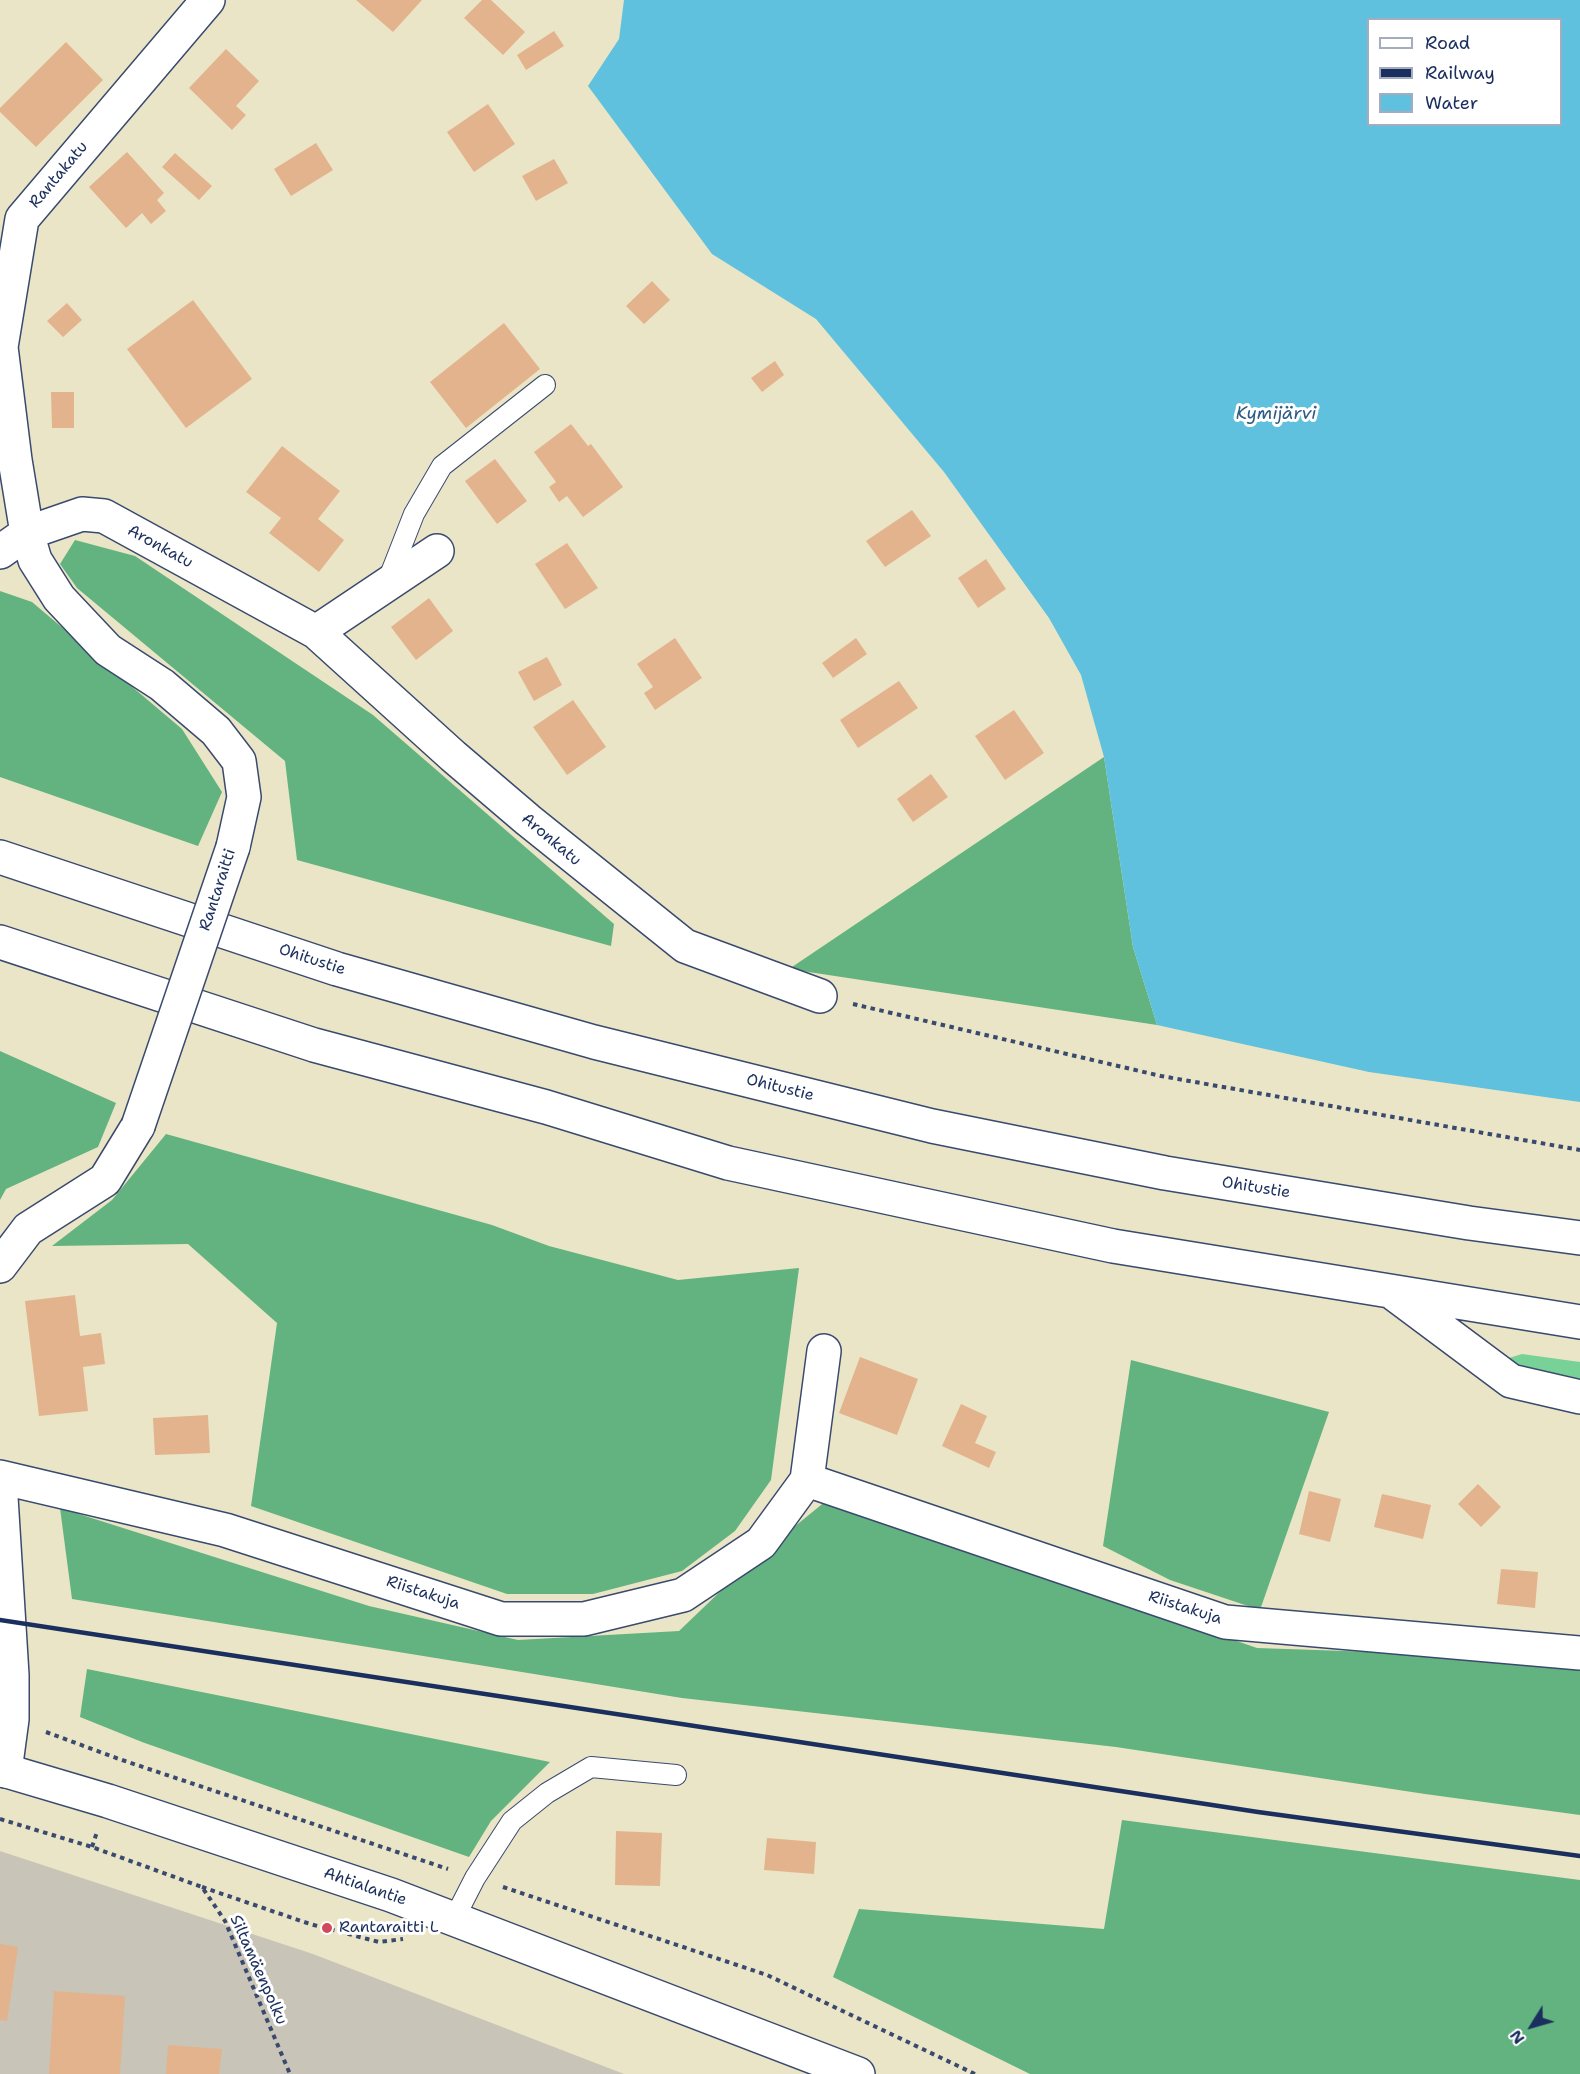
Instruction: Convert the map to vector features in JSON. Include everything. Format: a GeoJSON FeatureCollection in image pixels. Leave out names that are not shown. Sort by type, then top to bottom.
{"type":"FeatureCollection","features":[{"type":"Feature","properties":{"kind":"main road","name":"Rantakatu"},"geometry":{"type":"LineString","coordinates":[[27,533],[1,347],[22,219],[208,0]]}},
{"type":"Feature","properties":{"kind":"main road","name":"Aronkatu"},"geometry":{"type":"LineString","coordinates":[[0,552],[27,533],[82,514],[104,516],[316,632],[519,813],[685,946],[820,996]]}},
{"type":"Feature","properties":{"kind":"main road","name":"Rantaraitti"},"geometry":{"type":"LineString","coordinates":[[0,1266],[28,1229],[105,1180],[138,1126],[233,847],[244,797],[239,761],[216,731],[162,685],[108,650],[59,598],[34,560],[27,533]]}},
{"type":"Feature","properties":{"kind":"main road"},"geometry":{"type":"LineString","coordinates":[[316,632],[436,551]]}},
{"type":"Feature","properties":{"kind":"main road","name":"Ohitustie"},"geometry":{"type":"LineString","coordinates":[[0,857],[359,976],[594,1042],[932,1126],[1165,1173],[1469,1223],[1580,1238]]}},
{"type":"Feature","properties":{"kind":"main road"},"geometry":{"type":"LineString","coordinates":[[0,942],[314,1045],[546,1107],[728,1163],[1113,1246],[1580,1322]]}},
{"type":"Feature","properties":{"kind":"main road"},"geometry":{"type":"LineString","coordinates":[[1389,1290],[1511,1381],[1580,1396]]}},
{"type":"Feature","properties":{"kind":"main road","name":"Riistakuja"},"geometry":{"type":"LineString","coordinates":[[0,1476],[225,1530],[501,1619],[584,1619],[683,1595],[761,1543],[807,1480],[824,1350]]}},
{"type":"Feature","properties":{"kind":"main road","name":"Riistakuja"},"geometry":{"type":"LineString","coordinates":[[807,1480],[1225,1622],[1580,1653]]}},
{"type":"Feature","properties":{"kind":"main road"},"geometry":{"type":"LineString","coordinates":[[0,1481],[12,1675],[12,1719],[3,1770]]}},
{"type":"Feature","properties":{"kind":"main road","name":"Ahtialantie"},"geometry":{"type":"LineString","coordinates":[[3,1770],[108,1801],[391,1895],[858,2074]]}},
{"type":"Feature","properties":{"kind":"lane"},"geometry":{"type":"LineString","coordinates":[[387,583],[414,514],[442,466],[545,385]]}},
{"type":"Feature","properties":{"kind":"lane"},"geometry":{"type":"LineString","coordinates":[[454,1919],[475,1878],[512,1821],[547,1793],[591,1767],[676,1775]]}},
{"type":"Feature","properties":{"kind":"path"},"geometry":{"type":"LineString","coordinates":[[820,996],[1161,1076],[1580,1150]]}},
{"type":"Feature","properties":{"kind":"path"},"geometry":{"type":"LineString","coordinates":[[12,1719],[119,1760],[767,1975],[975,2074]]}},
{"type":"Feature","properties":{"kind":"path","name":"Siltamäenpolku"},"geometry":{"type":"LineString","coordinates":[[0,1819],[92,1847],[202,1887],[225,1921],[290,2074]]}},
{"type":"Feature","properties":{"kind":"shaded area"},"geometry":{"type":"Polygon","coordinates":[[[0,1851],[313,1954],[624,2074],[0,2074],[0,1851]]]}},
{"type":"Feature","properties":{"kind":"green space"},"geometry":{"type":"Polygon","coordinates":[[[75,540],[135,556],[373,715],[614,924],[611,946],[297,860],[285,761],[77,588],[60,564],[75,540]]]}},
{"type":"Feature","properties":{"kind":"green space"},"geometry":{"type":"Polygon","coordinates":[[[0,591],[32,602],[182,729],[222,792],[198,846],[0,777],[0,591]]]}},
{"type":"Feature","properties":{"kind":"green space"},"geometry":{"type":"Polygon","coordinates":[[[1104,757],[1133,947],[1157,1025],[789,969],[1104,757]]]}},
{"type":"Feature","properties":{"kind":"green space"},"geometry":{"type":"Polygon","coordinates":[[[0,1051],[116,1103],[98,1147],[6,1189],[0,1200],[0,1051]]]}},
{"type":"Feature","properties":{"kind":"green space"},"geometry":{"type":"Polygon","coordinates":[[[166,1134],[492,1225],[549,1246],[678,1280],[799,1268],[771,1480],[735,1531],[682,1571],[593,1594],[507,1594],[251,1506],[277,1323],[188,1244],[52,1246],[112,1200],[166,1134]]]}},
{"type":"Feature","properties":{"kind":"green space"},"geometry":{"type":"Polygon","coordinates":[[[1522,1354],[1580,1362],[1580,1380],[1514,1365],[1509,1358],[1522,1354]]]}},
{"type":"Feature","properties":{"kind":"green space"},"geometry":{"type":"Polygon","coordinates":[[[1131,1360],[1329,1412],[1260,1610],[1170,1580],[1103,1546],[1131,1360]]]}},
{"type":"Feature","properties":{"kind":"green space"},"geometry":{"type":"Polygon","coordinates":[[[832,1496],[1257,1648],[1522,1657],[1580,1665],[1580,1815],[1116,1747],[682,1698],[72,1599],[60,1508],[369,1606],[518,1640],[679,1631],[750,1563],[832,1496]]]}},
{"type":"Feature","properties":{"kind":"green space"},"geometry":{"type":"Polygon","coordinates":[[[87,1669],[550,1762],[491,1821],[469,1857],[142,1742],[80,1717],[87,1669]]]}},
{"type":"Feature","properties":{"kind":"green space"},"geometry":{"type":"Polygon","coordinates":[[[1122,1820],[1580,1880],[1580,2074],[1030,2074],[833,1977],[859,1909],[1104,1929],[1122,1820]]]}},
{"type":"Feature","properties":{"kind":"water","name":"Kymijärvi"},"geometry":{"type":"Polygon","coordinates":[[[624,0],[1580,0],[1580,1102],[1369,1072],[1157,1025],[1133,947],[1104,757],[1081,675],[1049,618],[944,472],[816,319],[712,254],[588,86],[619,39],[624,0]]]}},
{"type":"Feature","properties":{"kind":"building"},"geometry":{"type":"Polygon","coordinates":[[[356,0],[422,0],[393,32],[356,0]]]}},
{"type":"Feature","properties":{"kind":"building"},"geometry":{"type":"Polygon","coordinates":[[[482,0],[491,0],[525,32],[503,55],[464,18],[482,0]]]}},
{"type":"Feature","properties":{"kind":"building"},"geometry":{"type":"Polygon","coordinates":[[[554,31],[564,46],[526,70],[517,55],[554,31]]]}},
{"type":"Feature","properties":{"kind":"building"},"geometry":{"type":"Polygon","coordinates":[[[66,42],[103,80],[36,147],[0,112],[0,108],[66,42]]]}},
{"type":"Feature","properties":{"kind":"building"},"geometry":{"type":"Polygon","coordinates":[[[226,49],[259,81],[236,106],[246,115],[232,130],[189,88],[226,49]]]}},
{"type":"Feature","properties":{"kind":"building"},"geometry":{"type":"Polygon","coordinates":[[[488,104],[515,144],[474,172],[447,132],[488,104]]]}},
{"type":"Feature","properties":{"kind":"building"},"geometry":{"type":"Polygon","coordinates":[[[316,143],[333,170],[291,196],[274,169],[316,143]]]}},
{"type":"Feature","properties":{"kind":"building"},"geometry":{"type":"Polygon","coordinates":[[[127,152],[164,193],[157,200],[166,211],[151,224],[142,213],[126,228],[89,187],[127,152]]]}},
{"type":"Feature","properties":{"kind":"building"},"geometry":{"type":"Polygon","coordinates":[[[175,153],[212,186],[199,200],[162,167],[175,153]]]}},
{"type":"Feature","properties":{"kind":"building"},"geometry":{"type":"Polygon","coordinates":[[[554,159],[568,183],[536,201],[522,176],[554,159]]]}},
{"type":"Feature","properties":{"kind":"building"},"geometry":{"type":"Polygon","coordinates":[[[652,281],[670,300],[644,324],[626,306],[652,281]]]}},
{"type":"Feature","properties":{"kind":"building"},"geometry":{"type":"Polygon","coordinates":[[[193,300],[252,379],[186,428],[127,349],[193,300]]]}},
{"type":"Feature","properties":{"kind":"building"},"geometry":{"type":"Polygon","coordinates":[[[67,303],[82,320],[63,337],[47,321],[67,303]]]}},
{"type":"Feature","properties":{"kind":"building"},"geometry":{"type":"Polygon","coordinates":[[[504,323],[540,369],[466,428],[430,382],[504,323]]]}},
{"type":"Feature","properties":{"kind":"building"},"geometry":{"type":"Polygon","coordinates":[[[775,361],[784,375],[762,392],[751,378],[775,361]]]}},
{"type":"Feature","properties":{"kind":"building"},"geometry":{"type":"Polygon","coordinates":[[[51,392],[74,392],[74,428],[52,428],[51,392]]]}},
{"type":"Feature","properties":{"kind":"building"},"geometry":{"type":"Polygon","coordinates":[[[571,424],[588,446],[591,444],[623,487],[583,517],[567,496],[559,502],[549,487],[556,482],[534,452],[571,424]]]}},
{"type":"Feature","properties":{"kind":"building"},"geometry":{"type":"Polygon","coordinates":[[[282,446],[340,491],[318,519],[344,540],[319,572],[269,533],[281,518],[246,492],[282,446]]]}},
{"type":"Feature","properties":{"kind":"building"},"geometry":{"type":"Polygon","coordinates":[[[495,459],[527,501],[497,524],[465,481],[495,459]]]}},
{"type":"Feature","properties":{"kind":"building"},"geometry":{"type":"Polygon","coordinates":[[[912,510],[931,536],[885,567],[866,541],[912,510]]]}},
{"type":"Feature","properties":{"kind":"building"},"geometry":{"type":"Polygon","coordinates":[[[567,543],[598,588],[565,609],[535,564],[567,543]]]}},
{"type":"Feature","properties":{"kind":"building"},"geometry":{"type":"Polygon","coordinates":[[[986,559],[1006,589],[978,608],[958,578],[986,559]]]}},
{"type":"Feature","properties":{"kind":"building"},"geometry":{"type":"Polygon","coordinates":[[[429,598],[453,631],[416,660],[391,627],[429,598]]]}},
{"type":"Feature","properties":{"kind":"building"},"geometry":{"type":"Polygon","coordinates":[[[675,638],[702,678],[655,710],[644,693],[653,687],[637,664],[675,638]]]}},
{"type":"Feature","properties":{"kind":"building"},"geometry":{"type":"Polygon","coordinates":[[[856,638],[867,654],[833,678],[822,663],[856,638]]]}},
{"type":"Feature","properties":{"kind":"building"},"geometry":{"type":"Polygon","coordinates":[[[547,657],[562,685],[534,701],[518,672],[547,657]]]}},
{"type":"Feature","properties":{"kind":"building"},"geometry":{"type":"Polygon","coordinates":[[[899,681],[918,708],[858,748],[840,720],[899,681]]]}},
{"type":"Feature","properties":{"kind":"building"},"geometry":{"type":"Polygon","coordinates":[[[573,700],[606,747],[567,775],[533,727],[573,700]]]}},
{"type":"Feature","properties":{"kind":"building"},"geometry":{"type":"Polygon","coordinates":[[[1014,710],[1044,753],[1005,780],[975,736],[1014,710]]]}},
{"type":"Feature","properties":{"kind":"building"},"geometry":{"type":"Polygon","coordinates":[[[931,774],[948,797],[913,822],[897,799],[931,774]]]}},
{"type":"Feature","properties":{"kind":"building"},"geometry":{"type":"Polygon","coordinates":[[[75,1295],[80,1336],[101,1333],[105,1364],[83,1367],[88,1411],[39,1416],[25,1301],[75,1295]]]}},
{"type":"Feature","properties":{"kind":"building"},"geometry":{"type":"Polygon","coordinates":[[[860,1357],[918,1379],[897,1435],[839,1413],[860,1357]]]}},
{"type":"Feature","properties":{"kind":"building"},"geometry":{"type":"Polygon","coordinates":[[[961,1404],[987,1416],[975,1443],[996,1452],[989,1468],[942,1446],[961,1404]]]}},
{"type":"Feature","properties":{"kind":"building"},"geometry":{"type":"Polygon","coordinates":[[[208,1415],[210,1453],[155,1455],[153,1418],[208,1415]]]}},
{"type":"Feature","properties":{"kind":"building"},"geometry":{"type":"Polygon","coordinates":[[[1478,1484],[1501,1507],[1481,1527],[1458,1504],[1478,1484]]]}},
{"type":"Feature","properties":{"kind":"building"},"geometry":{"type":"Polygon","coordinates":[[[1309,1491],[1341,1499],[1330,1542],[1299,1534],[1309,1491]]]}},
{"type":"Feature","properties":{"kind":"building"},"geometry":{"type":"Polygon","coordinates":[[[1382,1494],[1431,1505],[1423,1539],[1374,1527],[1382,1494]]]}},
{"type":"Feature","properties":{"kind":"building"},"geometry":{"type":"Polygon","coordinates":[[[1501,1569],[1538,1572],[1535,1608],[1497,1604],[1501,1569]]]}},
{"type":"Feature","properties":{"kind":"building"},"geometry":{"type":"Polygon","coordinates":[[[616,1831],[662,1833],[660,1886],[615,1885],[616,1831]]]}},
{"type":"Feature","properties":{"kind":"building"},"geometry":{"type":"Polygon","coordinates":[[[767,1838],[816,1842],[814,1874],[764,1870],[767,1838]]]}},
{"type":"Feature","properties":{"kind":"building"},"geometry":{"type":"Polygon","coordinates":[[[0,1944],[18,1947],[7,2021],[0,2020],[0,1944]]]}},
{"type":"Feature","properties":{"kind":"building"},"geometry":{"type":"Polygon","coordinates":[[[54,1991],[125,1996],[120,2074],[49,2074],[54,1991]]]}},
{"type":"Feature","properties":{"kind":"building"},"geometry":{"type":"Polygon","coordinates":[[[168,2045],[222,2049],[219,2074],[166,2074],[168,2045]]]}},
{"type":"Feature","properties":{"kind":"railway"},"geometry":{"type":"LineString","coordinates":[[0,1620],[1258,1812],[1580,1856]]}},
{"type":"Feature","properties":{"kind":"place","name":"Rantaraitti L"},"geometry":{"type":"Point","coordinates":[327,1928]}}]}
